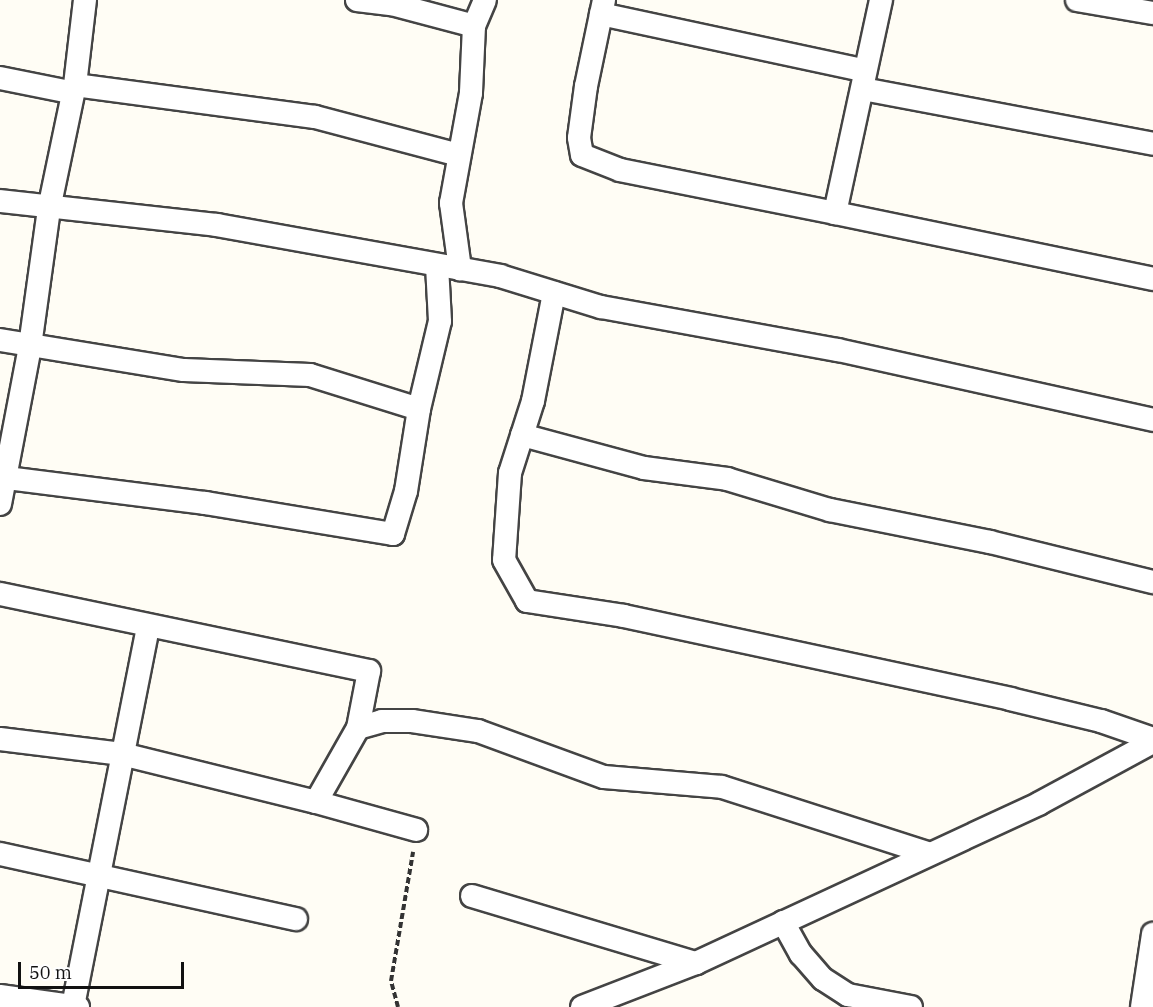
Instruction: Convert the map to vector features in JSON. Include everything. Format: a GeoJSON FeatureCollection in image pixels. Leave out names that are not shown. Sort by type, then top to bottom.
{"type":"FeatureCollection","features":[{"type":"Feature","properties":{"kind":"street"},"geometry":{"type":"LineString","coordinates":[[0,504],[30,346],[49,208],[85,0]]}},
{"type":"Feature","properties":{"kind":"street"},"geometry":{"type":"LineString","coordinates":[[357,0],[392,4],[474,26]]}},
{"type":"Feature","properties":{"kind":"street"},"geometry":{"type":"LineString","coordinates":[[460,270],[450,203],[471,93],[474,26],[485,0]]}},
{"type":"Feature","properties":{"kind":"street"},"geometry":{"type":"LineString","coordinates":[[835,213],[881,0]]}},
{"type":"Feature","properties":{"kind":"street"},"geometry":{"type":"LineString","coordinates":[[1077,0],[1153,13]]}},
{"type":"Feature","properties":{"kind":"street"},"geometry":{"type":"LineString","coordinates":[[1153,144],[863,80],[602,7],[586,86],[579,138],[582,155],[620,170],[1153,279]]}},
{"type":"Feature","properties":{"kind":"street"},"geometry":{"type":"LineString","coordinates":[[0,78],[315,117],[459,154]]}},
{"type":"Feature","properties":{"kind":"street"},"geometry":{"type":"LineString","coordinates":[[0,201],[217,225],[500,276],[601,307],[838,350],[1153,420]]}},
{"type":"Feature","properties":{"kind":"street"},"geometry":{"type":"LineString","coordinates":[[6,478],[205,503],[393,534],[406,491],[419,409],[440,321],[437,266]]}},
{"type":"Feature","properties":{"kind":"street"},"geometry":{"type":"LineString","coordinates":[[554,293],[533,401],[510,473],[504,560],[527,601],[624,616],[1010,699],[1101,721],[1153,741]]}},
{"type":"Feature","properties":{"kind":"street"},"geometry":{"type":"LineString","coordinates":[[0,340],[184,370],[310,375],[419,409]]}},
{"type":"Feature","properties":{"kind":"street"},"geometry":{"type":"LineString","coordinates":[[522,435],[644,468],[728,479],[830,510],[990,542],[1153,582]]}},
{"type":"Feature","properties":{"kind":"street"},"geometry":{"type":"LineString","coordinates":[[0,594],[48,601],[148,627],[369,671],[358,728],[316,802]]}},
{"type":"Feature","properties":{"kind":"street"},"geometry":{"type":"LineString","coordinates":[[0,996],[76,1006],[122,754],[148,627]]}},
{"type":"Feature","properties":{"kind":"street"},"geometry":{"type":"LineString","coordinates":[[358,728],[382,721],[412,721],[478,731],[604,777],[722,786],[928,853]]}},
{"type":"Feature","properties":{"kind":"street"},"geometry":{"type":"LineString","coordinates":[[0,740],[122,754],[316,802],[416,830]]}},
{"type":"Feature","properties":{"kind":"street"},"geometry":{"type":"LineString","coordinates":[[582,1007],[696,963],[928,853],[1040,803],[1153,741]]}},
{"type":"Feature","properties":{"kind":"street"},"geometry":{"type":"LineString","coordinates":[[0,854],[296,919]]}},
{"type":"Feature","properties":{"kind":"street"},"geometry":{"type":"LineString","coordinates":[[472,896],[696,963]]}},
{"type":"Feature","properties":{"kind":"street"},"geometry":{"type":"LineString","coordinates":[[783,922],[801,954],[823,979],[848,995],[911,1007]]}},
{"type":"Feature","properties":{"kind":"street"},"geometry":{"type":"LineString","coordinates":[[1142,1007],[1153,934]]}},
{"type":"Feature","properties":{"kind":"path"},"geometry":{"type":"LineString","coordinates":[[398,1007],[391,981],[416,830]]}}]}
